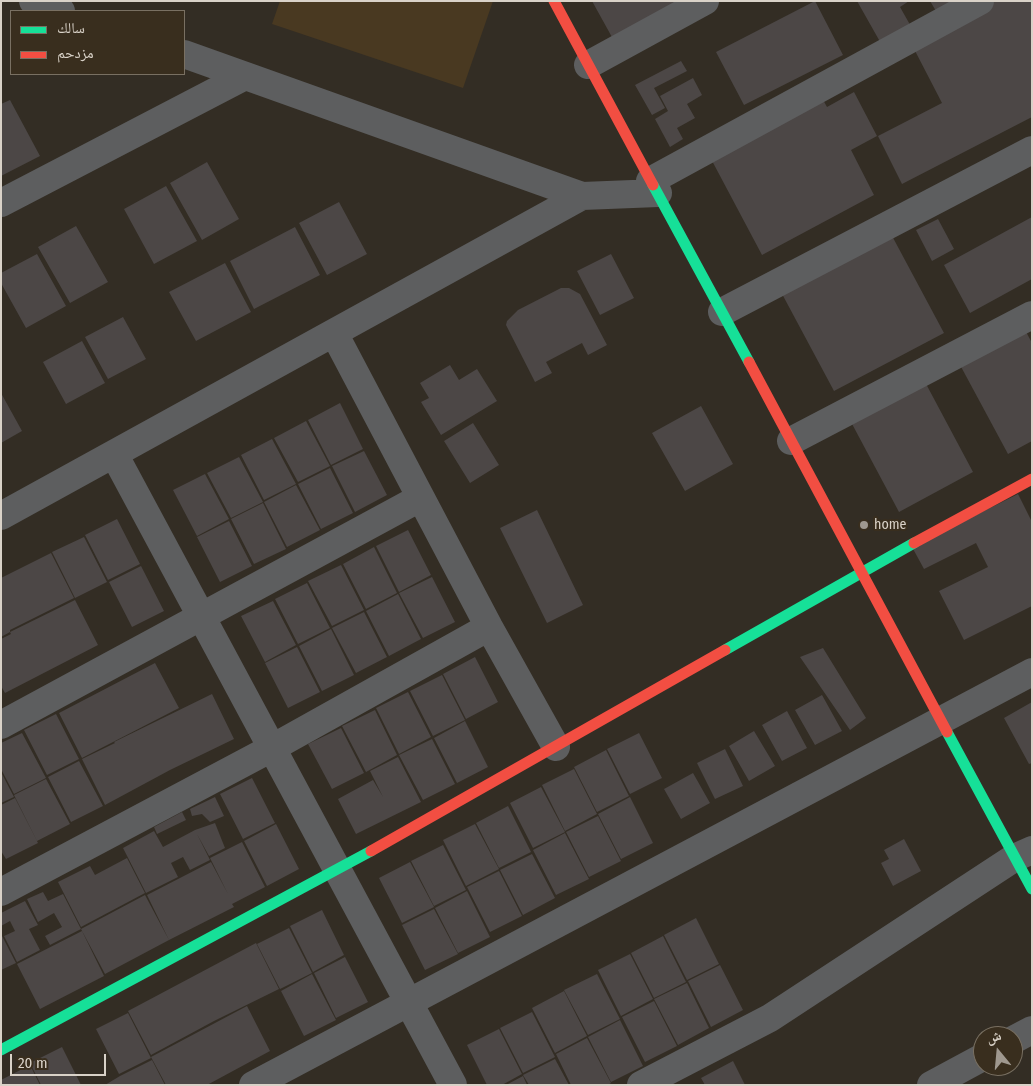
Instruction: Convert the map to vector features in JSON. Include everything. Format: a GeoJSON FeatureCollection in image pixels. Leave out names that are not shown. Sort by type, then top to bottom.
{"type":"FeatureCollection","features":[{"type":"Feature","properties":{"kind":"street"},"geometry":{"type":"LineString","coordinates":[[32,1],[58,10]]}},
{"type":"Feature","properties":{"kind":"street"},"geometry":{"type":"LineString","coordinates":[[554,1],[1004,835],[1023,854],[1032,889]]}},
{"type":"Feature","properties":{"kind":"street"},"geometry":{"type":"LineString","coordinates":[[588,65],[706,1]]}},
{"type":"Feature","properties":{"kind":"street"},"geometry":{"type":"LineString","coordinates":[[1,516],[582,196],[654,187],[980,1]]}},
{"type":"Feature","properties":{"kind":"street"},"geometry":{"type":"LineString","coordinates":[[185,54],[582,196]]}},
{"type":"Feature","properties":{"kind":"street"},"geometry":{"type":"LineString","coordinates":[[1,202],[245,76]]}},
{"type":"Feature","properties":{"kind":"street"},"geometry":{"type":"LineString","coordinates":[[722,312],[1032,150]]}},
{"type":"Feature","properties":{"kind":"street"},"geometry":{"type":"LineString","coordinates":[[791,440],[1032,315]]}},
{"type":"Feature","properties":{"kind":"street"},"geometry":{"type":"LineString","coordinates":[[334,333],[489,627],[556,747]]}},
{"type":"Feature","properties":{"kind":"street"},"geometry":{"type":"LineString","coordinates":[[114,454],[453,1085]]}},
{"type":"Feature","properties":{"kind":"street"},"geometry":{"type":"LineString","coordinates":[[1,1050],[337,870],[862,572],[1032,479]]}},
{"type":"Feature","properties":{"kind":"street"},"geometry":{"type":"LineString","coordinates":[[1,725],[420,498]]}},
{"type":"Feature","properties":{"kind":"street"},"geometry":{"type":"LineString","coordinates":[[1,892],[272,748],[489,627]]}},
{"type":"Feature","properties":{"kind":"street"},"geometry":{"type":"LineString","coordinates":[[253,1085],[943,721],[1032,672]]}},
{"type":"Feature","properties":{"kind":"street"},"geometry":{"type":"LineString","coordinates":[[641,1085],[770,1018],[1023,854]]}},
{"type":"Feature","properties":{"kind":"street"},"geometry":{"type":"LineString","coordinates":[[932,1085],[973,1062]]}},
{"type":"Feature","properties":{"kind":"shaded area"},"geometry":{"type":"Polygon","coordinates":[[[280,1],[493,1],[463,88],[272,24],[280,1]]]}},
{"type":"Feature","properties":{"kind":"building"},"geometry":{"type":"Polygon","coordinates":[[[592,1],[678,1],[613,39],[592,1]]]}},
{"type":"Feature","properties":{"kind":"building"},"geometry":{"type":"Polygon","coordinates":[[[815,1],[843,55],[744,105],[716,52],[815,1]]]}},
{"type":"Feature","properties":{"kind":"building"},"geometry":{"type":"Polygon","coordinates":[[[857,1],[909,1],[900,7],[913,30],[883,47],[857,1]]]}},
{"type":"Feature","properties":{"kind":"building"},"geometry":{"type":"Polygon","coordinates":[[[930,1],[966,1],[939,16],[930,1]]]}},
{"type":"Feature","properties":{"kind":"building"},"geometry":{"type":"Polygon","coordinates":[[[996,1],[1032,1],[1032,117],[902,184],[878,136],[942,103],[912,45],[996,1]]]}},
{"type":"Feature","properties":{"kind":"building"},"geometry":{"type":"Polygon","coordinates":[[[681,61],[687,71],[654,88],[665,108],[652,115],[635,85],[681,61]]]}},
{"type":"Feature","properties":{"kind":"building"},"geometry":{"type":"Polygon","coordinates":[[[693,78],[702,95],[687,104],[695,118],[677,128],[683,139],[670,147],[655,119],[668,111],[660,96],[693,78]]]}},
{"type":"Feature","properties":{"kind":"building"},"geometry":{"type":"Polygon","coordinates":[[[854,92],[877,136],[851,150],[874,195],[762,255],[710,157],[822,98],[827,107],[854,92]]]}},
{"type":"Feature","properties":{"kind":"building"},"geometry":{"type":"Polygon","coordinates":[[[10,100],[40,156],[1,176],[1,104],[10,100]]]}},
{"type":"Feature","properties":{"kind":"building"},"geometry":{"type":"Polygon","coordinates":[[[207,162],[239,219],[202,240],[170,183],[207,162]]]}},
{"type":"Feature","properties":{"kind":"building"},"geometry":{"type":"Polygon","coordinates":[[[166,186],[197,241],[154,264],[124,209],[166,186]]]}},
{"type":"Feature","properties":{"kind":"building"},"geometry":{"type":"Polygon","coordinates":[[[339,202],[367,254],[327,275],[299,223],[339,202]]]}},
{"type":"Feature","properties":{"kind":"building"},"geometry":{"type":"Polygon","coordinates":[[[1032,217],[1032,279],[970,313],[944,265],[1032,217]]]}},
{"type":"Feature","properties":{"kind":"building"},"geometry":{"type":"Polygon","coordinates":[[[938,219],[954,249],[932,261],[916,230],[938,219]]]}},
{"type":"Feature","properties":{"kind":"building"},"geometry":{"type":"Polygon","coordinates":[[[76,226],[108,282],[70,303],[38,247],[76,226]]]}},
{"type":"Feature","properties":{"kind":"building"},"geometry":{"type":"Polygon","coordinates":[[[295,227],[320,275],[254,309],[230,261],[295,227]]]}},
{"type":"Feature","properties":{"kind":"building"},"geometry":{"type":"Polygon","coordinates":[[[891,234],[944,333],[834,391],[781,292],[891,234]]]}},
{"type":"Feature","properties":{"kind":"building"},"geometry":{"type":"Polygon","coordinates":[[[37,254],[66,306],[26,328],[1,283],[1,273],[37,254]]]}},
{"type":"Feature","properties":{"kind":"building"},"geometry":{"type":"Polygon","coordinates":[[[611,254],[634,298],[600,315],[577,271],[611,254]]]}},
{"type":"Feature","properties":{"kind":"building"},"geometry":{"type":"Polygon","coordinates":[[[225,263],[251,312],[196,341],[169,292],[225,263]]]}},
{"type":"Feature","properties":{"kind":"building"},"geometry":{"type":"Polygon","coordinates":[[[561,288],[569,288],[580,294],[607,345],[588,355],[582,343],[546,362],[552,373],[535,382],[506,325],[507,321],[518,310],[561,288]]]}},
{"type":"Feature","properties":{"kind":"building"},"geometry":{"type":"Polygon","coordinates":[[[123,317],[146,359],[108,379],[85,337],[123,317]]]}},
{"type":"Feature","properties":{"kind":"building"},"geometry":{"type":"Polygon","coordinates":[[[1024,328],[1032,343],[1032,441],[1008,454],[959,363],[1024,328]]]}},
{"type":"Feature","properties":{"kind":"building"},"geometry":{"type":"Polygon","coordinates":[[[82,341],[105,383],[66,404],[43,362],[82,341]]]}},
{"type":"Feature","properties":{"kind":"building"},"geometry":{"type":"Polygon","coordinates":[[[450,365],[459,380],[477,369],[497,401],[441,435],[421,402],[429,398],[420,383],[450,365]]]}},
{"type":"Feature","properties":{"kind":"building"},"geometry":{"type":"Polygon","coordinates":[[[925,382],[973,472],[899,512],[851,422],[925,382]]]}},
{"type":"Feature","properties":{"kind":"building"},"geometry":{"type":"Polygon","coordinates":[[[1,393],[22,431],[1,443],[1,393]]]}},
{"type":"Feature","properties":{"kind":"building"},"geometry":{"type":"Polygon","coordinates":[[[340,403],[363,449],[331,465],[308,420],[340,403]]]}},
{"type":"Feature","properties":{"kind":"building"},"geometry":{"type":"Polygon","coordinates":[[[701,406],[733,464],[685,491],[652,433],[701,406]]]}},
{"type":"Feature","properties":{"kind":"building"},"geometry":{"type":"Polygon","coordinates":[[[306,421],[330,466],[298,482],[274,438],[306,421]]]}},
{"type":"Feature","properties":{"kind":"building"},"geometry":{"type":"Polygon","coordinates":[[[473,423],[499,465],[470,483],[444,441],[473,423]]]}},
{"type":"Feature","properties":{"kind":"building"},"geometry":{"type":"Polygon","coordinates":[[[272,439],[296,484],[264,500],[241,455],[272,439]]]}},
{"type":"Feature","properties":{"kind":"building"},"geometry":{"type":"Polygon","coordinates":[[[364,451],[387,495],[355,512],[332,466],[364,451]]]}},
{"type":"Feature","properties":{"kind":"building"},"geometry":{"type":"Polygon","coordinates":[[[239,457],[263,502],[231,518],[207,473],[239,457]]]}},
{"type":"Feature","properties":{"kind":"building"},"geometry":{"type":"Polygon","coordinates":[[[330,468],[353,513],[321,529],[298,484],[330,468]]]}},
{"type":"Feature","properties":{"kind":"building"},"geometry":{"type":"Polygon","coordinates":[[[205,474],[229,519],[197,536],[173,490],[205,474]]]}},
{"type":"Feature","properties":{"kind":"building"},"geometry":{"type":"Polygon","coordinates":[[[296,485],[320,530],[287,547],[264,502],[296,485]]]}},
{"type":"Feature","properties":{"kind":"building"},"geometry":{"type":"Polygon","coordinates":[[[1018,494],[1032,522],[1032,606],[964,640],[939,591],[988,567],[976,543],[924,569],[912,547],[1018,494]]]}},
{"type":"Feature","properties":{"kind":"building"},"geometry":{"type":"Polygon","coordinates":[[[263,503],[286,549],[254,564],[231,519],[263,503]]]}},
{"type":"Feature","properties":{"kind":"building"},"geometry":{"type":"Polygon","coordinates":[[[537,510],[583,605],[547,623],[500,528],[537,510]]]}},
{"type":"Feature","properties":{"kind":"building"},"geometry":{"type":"Polygon","coordinates":[[[117,519],[140,564],[108,580],[85,535],[117,519]]]}},
{"type":"Feature","properties":{"kind":"building"},"geometry":{"type":"Polygon","coordinates":[[[229,521],[252,566],[220,582],[197,537],[229,521]]]}},
{"type":"Feature","properties":{"kind":"building"},"geometry":{"type":"Polygon","coordinates":[[[408,530],[431,575],[399,592],[376,546],[408,530]]]}},
{"type":"Feature","properties":{"kind":"building"},"geometry":{"type":"Polygon","coordinates":[[[84,537],[107,582],[75,598],[52,552],[84,537]]]}},
{"type":"Feature","properties":{"kind":"building"},"geometry":{"type":"Polygon","coordinates":[[[374,547],[397,593],[366,609],[343,564],[374,547]]]}},
{"type":"Feature","properties":{"kind":"building"},"geometry":{"type":"Polygon","coordinates":[[[51,553],[74,598],[10,630],[10,632],[1,637],[1,578],[51,553]]]}},
{"type":"Feature","properties":{"kind":"building"},"geometry":{"type":"Polygon","coordinates":[[[341,565],[364,610],[332,626],[308,581],[341,565]]]}},
{"type":"Feature","properties":{"kind":"building"},"geometry":{"type":"Polygon","coordinates":[[[141,566],[164,611],[132,627],[109,582],[141,566]]]}},
{"type":"Feature","properties":{"kind":"building"},"geometry":{"type":"Polygon","coordinates":[[[432,577],[455,622],[423,638],[399,593],[432,577]]]}},
{"type":"Feature","properties":{"kind":"building"},"geometry":{"type":"Polygon","coordinates":[[[307,583],[330,628],[298,644],[275,599],[307,583]]]}},
{"type":"Feature","properties":{"kind":"building"},"geometry":{"type":"Polygon","coordinates":[[[398,594],[421,639],[389,656],[366,611],[398,594]]]}},
{"type":"Feature","properties":{"kind":"building"},"geometry":{"type":"Polygon","coordinates":[[[75,600],[98,645],[5,693],[1,686],[1,639],[11,634],[10,632],[75,600]]]}},
{"type":"Feature","properties":{"kind":"building"},"geometry":{"type":"Polygon","coordinates":[[[273,601],[296,645],[265,662],[241,616],[273,601]]]}},
{"type":"Feature","properties":{"kind":"building"},"geometry":{"type":"Polygon","coordinates":[[[364,612],[387,657],[356,673],[332,628],[364,612]]]}},
{"type":"Feature","properties":{"kind":"building"},"geometry":{"type":"Polygon","coordinates":[[[331,629],[354,675],[322,691],[299,646],[331,629]]]}},
{"type":"Feature","properties":{"kind":"building"},"geometry":{"type":"Polygon","coordinates":[[[297,647],[320,692],[288,708],[265,663],[297,647]]]}},
{"type":"Feature","properties":{"kind":"building"},"geometry":{"type":"Polygon","coordinates":[[[823,648],[866,718],[850,730],[800,657],[823,648]]]}},
{"type":"Feature","properties":{"kind":"building"},"geometry":{"type":"Polygon","coordinates":[[[475,657],[498,702],[466,719],[443,674],[475,657]]]}},
{"type":"Feature","properties":{"kind":"building"},"geometry":{"type":"Polygon","coordinates":[[[155,663],[179,708],[82,758],[59,713],[155,663]]]}},
{"type":"Feature","properties":{"kind":"building"},"geometry":{"type":"Polygon","coordinates":[[[442,675],[465,720],[433,736],[410,691],[442,675]]]}},
{"type":"Feature","properties":{"kind":"building"},"geometry":{"type":"Polygon","coordinates":[[[408,692],[431,737],[399,754],[376,708],[408,692]]]}},
{"type":"Feature","properties":{"kind":"building"},"geometry":{"type":"Polygon","coordinates":[[[212,694],[234,739],[170,770],[105,805],[82,759],[212,694]]]}},
{"type":"Feature","properties":{"kind":"building"},"geometry":{"type":"Polygon","coordinates":[[[822,695],[842,731],[815,745],[795,710],[822,695]]]}},
{"type":"Feature","properties":{"kind":"building"},"geometry":{"type":"Polygon","coordinates":[[[1032,702],[1032,763],[1029,764],[1004,718],[1032,702]]]}},
{"type":"Feature","properties":{"kind":"building"},"geometry":{"type":"Polygon","coordinates":[[[375,710],[397,755],[366,772],[342,726],[375,710]]]}},
{"type":"Feature","properties":{"kind":"building"},"geometry":{"type":"Polygon","coordinates":[[[787,711],[807,748],[782,761],[762,725],[787,711]]]}},
{"type":"Feature","properties":{"kind":"building"},"geometry":{"type":"Polygon","coordinates":[[[56,714],[79,759],[47,775],[24,730],[56,714]]]}},
{"type":"Feature","properties":{"kind":"building"},"geometry":{"type":"Polygon","coordinates":[[[465,721],[488,767],[457,783],[434,738],[465,721]]]}},
{"type":"Feature","properties":{"kind":"building"},"geometry":{"type":"Polygon","coordinates":[[[341,728],[364,773],[332,789],[308,744],[341,728]]]}},
{"type":"Feature","properties":{"kind":"building"},"geometry":{"type":"Polygon","coordinates":[[[754,731],[775,766],[749,781],[729,746],[754,731]]]}},
{"type":"Feature","properties":{"kind":"building"},"geometry":{"type":"Polygon","coordinates":[[[22,733],[46,778],[14,794],[1,769],[1,743],[22,733]]]}},
{"type":"Feature","properties":{"kind":"building"},"geometry":{"type":"Polygon","coordinates":[[[639,733],[662,778],[630,794],[607,749],[639,733]]]}},
{"type":"Feature","properties":{"kind":"building"},"geometry":{"type":"Polygon","coordinates":[[[432,739],[455,784],[423,800],[399,755],[432,739]]]}},
{"type":"Feature","properties":{"kind":"building"},"geometry":{"type":"Polygon","coordinates":[[[725,749],[743,786],[715,799],[697,763],[725,749]]]}},
{"type":"Feature","properties":{"kind":"building"},"geometry":{"type":"Polygon","coordinates":[[[606,750],[629,796],[597,812],[574,767],[606,750]]]}},
{"type":"Feature","properties":{"kind":"building"},"geometry":{"type":"Polygon","coordinates":[[[398,757],[421,802],[356,834],[338,799],[373,780],[383,797],[370,771],[398,757]]]}},
{"type":"Feature","properties":{"kind":"building"},"geometry":{"type":"Polygon","coordinates":[[[79,761],[103,806],[71,822],[48,777],[79,761]]]}},
{"type":"Feature","properties":{"kind":"building"},"geometry":{"type":"Polygon","coordinates":[[[574,769],[597,814],[565,831],[542,785],[574,769]]]}},
{"type":"Feature","properties":{"kind":"building"},"geometry":{"type":"Polygon","coordinates":[[[1,772],[14,797],[1,803],[1,772]]]}},
{"type":"Feature","properties":{"kind":"building"},"geometry":{"type":"Polygon","coordinates":[[[693,773],[710,803],[681,819],[664,789],[693,773]]]}},
{"type":"Feature","properties":{"kind":"building"},"geometry":{"type":"Polygon","coordinates":[[[252,778],[275,823],[243,839],[220,794],[252,778]]]}},
{"type":"Feature","properties":{"kind":"building"},"geometry":{"type":"Polygon","coordinates":[[[46,779],[70,824],[37,841],[14,795],[46,779]]]}},
{"type":"Feature","properties":{"kind":"building"},"geometry":{"type":"Polygon","coordinates":[[[541,787],[565,832],[533,848],[510,803],[541,787]]]}},
{"type":"Feature","properties":{"kind":"building"},"geometry":{"type":"Polygon","coordinates":[[[215,797],[224,816],[210,822],[202,814],[192,816],[190,809],[215,797]]]}},
{"type":"Feature","properties":{"kind":"building"},"geometry":{"type":"Polygon","coordinates":[[[630,797],[653,843],[621,859],[598,814],[630,797]]]}},
{"type":"Feature","properties":{"kind":"building"},"geometry":{"type":"Polygon","coordinates":[[[15,798],[38,843],[6,859],[1,851],[1,805],[15,798]]]}},
{"type":"Feature","properties":{"kind":"building"},"geometry":{"type":"Polygon","coordinates":[[[508,806],[531,852],[499,868],[476,823],[508,806]]]}},
{"type":"Feature","properties":{"kind":"building"},"geometry":{"type":"Polygon","coordinates":[[[182,812],[186,820],[157,834],[154,827],[182,812]]]}},
{"type":"Feature","properties":{"kind":"building"},"geometry":{"type":"Polygon","coordinates":[[[598,816],[621,861],[589,877],[566,832],[598,816]]]}},
{"type":"Feature","properties":{"kind":"building"},"geometry":{"type":"Polygon","coordinates":[[[215,823],[225,848],[209,856],[197,834],[210,860],[190,870],[183,857],[171,863],[178,877],[146,893],[123,848],[154,831],[163,847],[195,830],[215,823]]]}},
{"type":"Feature","properties":{"kind":"building"},"geometry":{"type":"Polygon","coordinates":[[[276,824],[299,869],[267,886],[244,841],[276,824]]]}},
{"type":"Feature","properties":{"kind":"building"},"geometry":{"type":"Polygon","coordinates":[[[475,824],[499,869],[466,886],[443,840],[475,824]]]}},
{"type":"Feature","properties":{"kind":"building"},"geometry":{"type":"Polygon","coordinates":[[[565,833],[589,879],[556,895],[533,850],[565,833]]]}},
{"type":"Feature","properties":{"kind":"building"},"geometry":{"type":"Polygon","coordinates":[[[904,839],[921,871],[893,886],[881,863],[889,859],[884,850],[904,839]]]}},
{"type":"Feature","properties":{"kind":"building"},"geometry":{"type":"Polygon","coordinates":[[[242,842],[265,887],[232,904],[234,907],[169,940],[147,895],[211,862],[228,894],[210,858],[242,842]]]}},
{"type":"Feature","properties":{"kind":"building"},"geometry":{"type":"Polygon","coordinates":[[[443,845],[466,890],[434,906],[411,861],[443,845]]]}},
{"type":"Feature","properties":{"kind":"building"},"geometry":{"type":"Polygon","coordinates":[[[532,854],[555,898],[523,915],[500,870],[532,854]]]}},
{"type":"Feature","properties":{"kind":"building"},"geometry":{"type":"Polygon","coordinates":[[[127,858],[145,893],[81,927],[58,882],[90,866],[95,875],[127,858]]]}},
{"type":"Feature","properties":{"kind":"building"},"geometry":{"type":"Polygon","coordinates":[[[410,862],[434,907],[402,923],[379,878],[410,862]]]}},
{"type":"Feature","properties":{"kind":"building"},"geometry":{"type":"Polygon","coordinates":[[[499,871],[522,916],[490,932],[467,887],[499,871]]]}},
{"type":"Feature","properties":{"kind":"building"},"geometry":{"type":"Polygon","coordinates":[[[467,891],[490,937],[458,953],[435,908],[467,891]]]}},
{"type":"Feature","properties":{"kind":"building"},"geometry":{"type":"Polygon","coordinates":[[[43,892],[48,901],[63,894],[81,929],[50,945],[45,936],[62,927],[54,913],[38,922],[27,899],[43,892]]]}},
{"type":"Feature","properties":{"kind":"building"},"geometry":{"type":"Polygon","coordinates":[[[145,895],[169,940],[105,974],[81,929],[145,895]]]}},
{"type":"Feature","properties":{"kind":"building"},"geometry":{"type":"Polygon","coordinates":[[[25,901],[38,925],[29,929],[40,950],[17,962],[4,936],[15,931],[10,921],[1,926],[1,913],[25,901]]]}},
{"type":"Feature","properties":{"kind":"building"},"geometry":{"type":"Polygon","coordinates":[[[434,909],[458,954],[425,970],[402,925],[434,909]]]}},
{"type":"Feature","properties":{"kind":"building"},"geometry":{"type":"Polygon","coordinates":[[[322,910],[344,955],[313,972],[290,926],[322,910]]]}},
{"type":"Feature","properties":{"kind":"building"},"geometry":{"type":"Polygon","coordinates":[[[696,918],[719,964],[687,980],[664,935],[696,918]]]}},
{"type":"Feature","properties":{"kind":"building"},"geometry":{"type":"Polygon","coordinates":[[[289,928],[312,973],[280,989],[257,944],[289,928]]]}},
{"type":"Feature","properties":{"kind":"building"},"geometry":{"type":"Polygon","coordinates":[[[82,931],[104,976],[40,1009],[17,964],[82,931]]]}},
{"type":"Feature","properties":{"kind":"building"},"geometry":{"type":"Polygon","coordinates":[[[1,934],[16,963],[1,970],[1,934]]]}},
{"type":"Feature","properties":{"kind":"building"},"geometry":{"type":"Polygon","coordinates":[[[663,936],[686,982],[654,998],[631,953],[663,936]]]}},
{"type":"Feature","properties":{"kind":"building"},"geometry":{"type":"Polygon","coordinates":[[[256,943],[279,989],[151,1055],[128,1011],[256,943]]]}},
{"type":"Feature","properties":{"kind":"building"},"geometry":{"type":"Polygon","coordinates":[[[630,954],[653,999],[621,1016],[598,970],[630,954]]]}},
{"type":"Feature","properties":{"kind":"building"},"geometry":{"type":"Polygon","coordinates":[[[345,957],[368,1002],[336,1018],[314,973],[345,957]]]}},
{"type":"Feature","properties":{"kind":"building"},"geometry":{"type":"Polygon","coordinates":[[[720,965],[743,1010],[711,1027],[688,981],[720,965]]]}},
{"type":"Feature","properties":{"kind":"building"},"geometry":{"type":"Polygon","coordinates":[[[312,974],[336,1020],[304,1036],[281,991],[312,974]]]}},
{"type":"Feature","properties":{"kind":"building"},"geometry":{"type":"Polygon","coordinates":[[[597,974],[620,1019],[588,1035],[564,990],[597,974]]]}},
{"type":"Feature","properties":{"kind":"building"},"geometry":{"type":"Polygon","coordinates":[[[687,983],[709,1028],[678,1045],[654,999],[687,983]]]}},
{"type":"Feature","properties":{"kind":"building"},"geometry":{"type":"Polygon","coordinates":[[[564,991],[587,1036],[555,1053],[532,1008],[564,991]]]}},
{"type":"Feature","properties":{"kind":"building"},"geometry":{"type":"Polygon","coordinates":[[[654,1001],[677,1046],[645,1062],[622,1017],[654,1001]]]}},
{"type":"Feature","properties":{"kind":"building"},"geometry":{"type":"Polygon","coordinates":[[[247,1006],[270,1051],[207,1085],[166,1085],[151,1057],[247,1006]]]}},
{"type":"Feature","properties":{"kind":"building"},"geometry":{"type":"Polygon","coordinates":[[[532,1012],[555,1057],[523,1073],[500,1028],[532,1012]]]}},
{"type":"Feature","properties":{"kind":"building"},"geometry":{"type":"Polygon","coordinates":[[[128,1013],[151,1058],[119,1074],[96,1029],[128,1013]]]}},
{"type":"Feature","properties":{"kind":"building"},"geometry":{"type":"Polygon","coordinates":[[[620,1020],[643,1066],[611,1082],[588,1037],[620,1020]]]}},
{"type":"Feature","properties":{"kind":"building"},"geometry":{"type":"Polygon","coordinates":[[[499,1029],[522,1074],[502,1085],[487,1085],[467,1045],[499,1029]]]}},
{"type":"Feature","properties":{"kind":"building"},"geometry":{"type":"Polygon","coordinates":[[[587,1038],[611,1083],[608,1085],[571,1085],[556,1054],[587,1038]]]}},
{"type":"Feature","properties":{"kind":"building"},"geometry":{"type":"Polygon","coordinates":[[[62,1047],[81,1085],[41,1085],[30,1063],[62,1047]]]}},
{"type":"Feature","properties":{"kind":"building"},"geometry":{"type":"Polygon","coordinates":[[[555,1059],[569,1085],[529,1085],[523,1075],[555,1059]]]}},
{"type":"Feature","properties":{"kind":"building"},"geometry":{"type":"Polygon","coordinates":[[[152,1060],[165,1085],[105,1085],[120,1076],[152,1060]]]}},
{"type":"Feature","properties":{"kind":"building"},"geometry":{"type":"Polygon","coordinates":[[[733,1061],[745,1085],[705,1085],[701,1078],[733,1061]]]}},
{"type":"Feature","properties":{"kind":"building"},"geometry":{"type":"Polygon","coordinates":[[[30,1065],[40,1085],[1,1085],[1,1080],[30,1065]]]}},
{"type":"Feature","properties":{"kind":"building"},"geometry":{"type":"Polygon","coordinates":[[[523,1076],[527,1085],[506,1085],[523,1076]]]}},
{"type":"Feature","properties":{"kind":"traffic: fast"},"geometry":{"type":"LineString","coordinates":[[653,185],[749,362]]}},
{"type":"Feature","properties":{"kind":"traffic: fast"},"geometry":{"type":"LineString","coordinates":[[725,650],[914,543]]}},
{"type":"Feature","properties":{"kind":"traffic: fast"},"geometry":{"type":"LineString","coordinates":[[947,732],[1032,889]]}},
{"type":"Feature","properties":{"kind":"traffic: fast"},"geometry":{"type":"LineString","coordinates":[[1,1050],[371,851]]}},
{"type":"Feature","properties":{"kind":"traffic: jam"},"geometry":{"type":"LineString","coordinates":[[554,1],[653,185]]}},
{"type":"Feature","properties":{"kind":"traffic: jam"},"geometry":{"type":"LineString","coordinates":[[749,362],[947,732]]}},
{"type":"Feature","properties":{"kind":"traffic: jam"},"geometry":{"type":"LineString","coordinates":[[914,543],[1032,479]]}},
{"type":"Feature","properties":{"kind":"traffic: jam"},"geometry":{"type":"LineString","coordinates":[[371,851],[725,650]]}},
{"type":"Feature","properties":{"kind":"place","name":"home"},"geometry":{"type":"Point","coordinates":[864,525]}}]}
